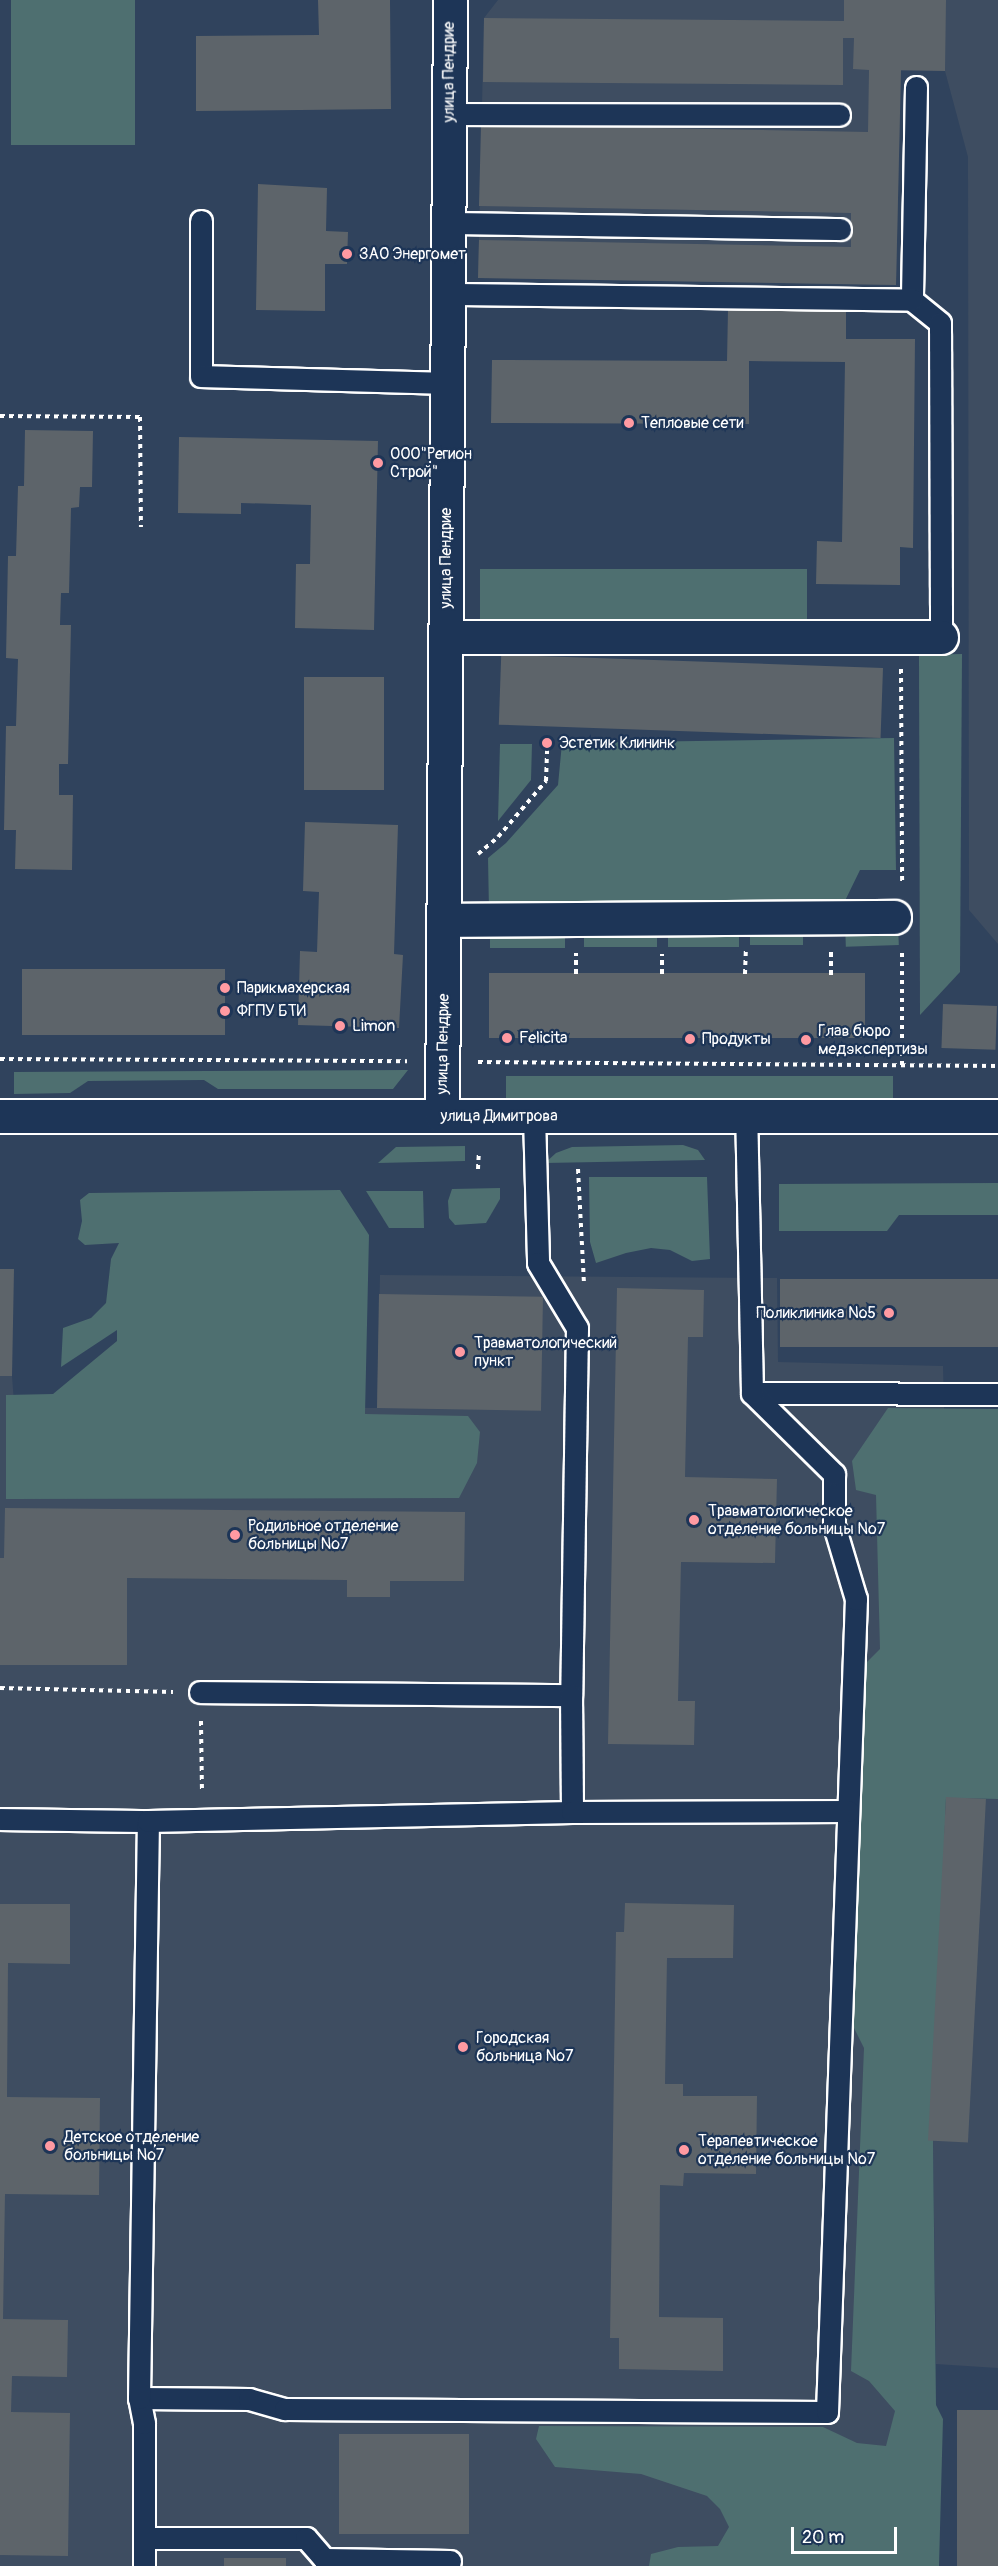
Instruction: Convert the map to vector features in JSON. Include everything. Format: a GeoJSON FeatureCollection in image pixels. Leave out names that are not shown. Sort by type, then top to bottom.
{"type":"FeatureCollection","features":[{"type":"Feature","properties":{"kind":"street","name":"улица Пендрие"},"geometry":{"type":"LineString","coordinates":[[442,1116],[450,0]]}},
{"type":"Feature","properties":{"kind":"street"},"geometry":{"type":"LineString","coordinates":[[446,636],[941,637]]}},
{"type":"Feature","properties":{"kind":"street"},"geometry":{"type":"LineString","coordinates":[[445,920],[899,916]]}},
{"type":"Feature","properties":{"kind":"street","name":"улица Димитрова"},"geometry":{"type":"LineString","coordinates":[[0,1116],[998,1116]]}},
{"type":"Feature","properties":{"kind":"lane"},"geometry":{"type":"LineString","coordinates":[[912,300],[916,87]]}},
{"type":"Feature","properties":{"kind":"lane"},"geometry":{"type":"LineString","coordinates":[[449,114],[839,115]]}},
{"type":"Feature","properties":{"kind":"lane"},"geometry":{"type":"LineString","coordinates":[[201,221],[201,376],[447,383]]}},
{"type":"Feature","properties":{"kind":"lane"},"geometry":{"type":"LineString","coordinates":[[448,223],[840,229]]}},
{"type":"Feature","properties":{"kind":"lane"},"geometry":{"type":"LineString","coordinates":[[448,294],[912,300],[940,323],[941,637]]}},
{"type":"Feature","properties":{"kind":"lane"},"geometry":{"type":"LineString","coordinates":[[534,1116],[538,1263],[577,1328],[571,1695],[572,1812]]}},
{"type":"Feature","properties":{"kind":"lane"},"geometry":{"type":"LineString","coordinates":[[139,2398],[249,2399],[285,2409],[827,2412],[856,1599],[834,1526],[834,1474],[752,1393],[746,1116]]}},
{"type":"Feature","properties":{"kind":"lane"},"geometry":{"type":"LineString","coordinates":[[752,1393],[998,1394]]}},
{"type":"Feature","properties":{"kind":"lane"},"geometry":{"type":"LineString","coordinates":[[200,1692],[571,1695]]}},
{"type":"Feature","properties":{"kind":"lane"},"geometry":{"type":"LineString","coordinates":[[0,1820],[203,1821],[572,1812],[848,1811]]}},
{"type":"Feature","properties":{"kind":"lane"},"geometry":{"type":"LineString","coordinates":[[144,2566],[144,2423],[139,2398],[148,1821]]}},
{"type":"Feature","properties":{"kind":"lane"},"geometry":{"type":"LineString","coordinates":[[145,2538],[306,2538],[324,2563],[450,2561]]}},
{"type":"Feature","properties":{"kind":"path"},"geometry":{"type":"LineString","coordinates":[[0,416],[140,417],[141,526]]}},
{"type":"Feature","properties":{"kind":"path"},"geometry":{"type":"LineString","coordinates":[[901,660],[899,916],[902,1065]]}},
{"type":"Feature","properties":{"kind":"path"},"geometry":{"type":"LineString","coordinates":[[470,860],[498,837],[546,781],[547,744]]}},
{"type":"Feature","properties":{"kind":"path"},"geometry":{"type":"LineString","coordinates":[[0,1059],[998,1066]]}},
{"type":"Feature","properties":{"kind":"path"},"geometry":{"type":"LineString","coordinates":[[577,1328],[583,1306],[584,1276],[579,1235],[578,1169]]}},
{"type":"Feature","properties":{"kind":"path"},"geometry":{"type":"LineString","coordinates":[[0,1688],[200,1692],[203,1821]]}},
{"type":"Feature","properties":{"kind":"shaded area"},"geometry":{"type":"Polygon","coordinates":[[[498,0],[998,0],[998,944],[969,910],[968,157],[945,71],[901,71],[896,285],[478,278],[484,18],[498,0]]]}},
{"type":"Feature","properties":{"kind":"shaded area","name":"Городская больница №7"},"geometry":{"type":"Polygon","coordinates":[[[380,1275],[777,1278],[778,1362],[943,1366],[947,1529],[903,2566],[0,2566],[0,1376],[12,1376],[14,1402],[377,1408],[380,1275]]]}},
{"type":"Feature","properties":{"kind":"shaded area"},"geometry":{"type":"Polygon","coordinates":[[[946,1797],[998,1799],[998,2368],[936,2364],[933,2141],[946,1797]]]}},
{"type":"Feature","properties":{"kind":"green space"},"geometry":{"type":"Polygon","coordinates":[[[11,0],[135,0],[135,145],[11,145],[11,0]]]}},
{"type":"Feature","properties":{"kind":"green space"},"geometry":{"type":"Polygon","coordinates":[[[480,569],[807,569],[807,620],[480,620],[480,569]]]}},
{"type":"Feature","properties":{"kind":"green space"},"geometry":{"type":"Polygon","coordinates":[[[962,654],[960,972],[920,1015],[919,655],[962,654]]]}},
{"type":"Feature","properties":{"kind":"green space"},"geometry":{"type":"Polygon","coordinates":[[[894,738],[896,870],[860,870],[841,909],[489,911],[488,858],[506,843],[558,785],[562,743],[894,738]]]}},
{"type":"Feature","properties":{"kind":"green space"},"geometry":{"type":"Polygon","coordinates":[[[500,744],[532,744],[531,780],[498,821],[500,744]]]}},
{"type":"Feature","properties":{"kind":"green space"},"geometry":{"type":"Polygon","coordinates":[[[898,922],[899,945],[846,947],[845,924],[898,922]]]}},
{"type":"Feature","properties":{"kind":"green space"},"geometry":{"type":"Polygon","coordinates":[[[584,923],[657,923],[657,947],[584,947],[584,923]]]}},
{"type":"Feature","properties":{"kind":"green space"},"geometry":{"type":"Polygon","coordinates":[[[668,923],[739,923],[739,947],[668,947],[668,923]]]}},
{"type":"Feature","properties":{"kind":"green space"},"geometry":{"type":"Polygon","coordinates":[[[750,923],[803,923],[803,945],[750,945],[750,923]]]}},
{"type":"Feature","properties":{"kind":"green space"},"geometry":{"type":"Polygon","coordinates":[[[490,925],[565,925],[565,948],[490,948],[490,925]]]}},
{"type":"Feature","properties":{"kind":"green space"},"geometry":{"type":"Polygon","coordinates":[[[408,1070],[393,1089],[218,1089],[204,1080],[88,1081],[70,1093],[14,1094],[14,1072],[408,1070]]]}},
{"type":"Feature","properties":{"kind":"green space"},"geometry":{"type":"Polygon","coordinates":[[[506,1076],[893,1076],[893,1102],[506,1102],[506,1076]]]}},
{"type":"Feature","properties":{"kind":"green space"},"geometry":{"type":"Polygon","coordinates":[[[683,1145],[698,1150],[705,1160],[545,1163],[556,1153],[572,1147],[683,1145]]]}},
{"type":"Feature","properties":{"kind":"green space"},"geometry":{"type":"Polygon","coordinates":[[[465,1146],[465,1161],[378,1163],[396,1147],[465,1146]]]}},
{"type":"Feature","properties":{"kind":"green space"},"geometry":{"type":"Polygon","coordinates":[[[589,1177],[707,1177],[710,1259],[692,1261],[670,1250],[651,1248],[596,1263],[590,1242],[589,1177]]]}},
{"type":"Feature","properties":{"kind":"green space"},"geometry":{"type":"Polygon","coordinates":[[[998,1183],[998,1215],[899,1215],[887,1231],[779,1231],[779,1184],[998,1183]]]}},
{"type":"Feature","properties":{"kind":"green space"},"geometry":{"type":"Polygon","coordinates":[[[500,1188],[500,1199],[486,1223],[455,1225],[449,1218],[448,1201],[452,1189],[500,1188]]]}},
{"type":"Feature","properties":{"kind":"green space"},"geometry":{"type":"Polygon","coordinates":[[[340,1190],[369,1235],[365,1414],[468,1416],[480,1432],[477,1463],[459,1498],[6,1499],[6,1395],[53,1394],[117,1341],[117,1330],[61,1367],[63,1328],[91,1318],[106,1303],[111,1259],[119,1243],[85,1245],[78,1239],[82,1221],[80,1200],[89,1193],[340,1190]]]}},
{"type":"Feature","properties":{"kind":"green space"},"geometry":{"type":"Polygon","coordinates":[[[366,1191],[423,1191],[424,1228],[389,1228],[366,1191]]]}},
{"type":"Feature","properties":{"kind":"green space"},"geometry":{"type":"Polygon","coordinates":[[[888,1408],[998,1409],[998,1799],[946,1798],[933,2141],[936,2405],[943,2419],[939,2566],[649,2566],[651,2554],[678,2547],[718,2546],[729,2527],[720,2509],[707,2496],[641,2474],[555,2467],[536,2439],[539,2426],[823,2427],[857,2443],[886,2446],[895,2411],[869,2381],[851,2371],[864,2048],[853,2026],[864,1665],[880,1649],[876,1495],[856,1490],[852,1461],[888,1408]]]}},
{"type":"Feature","properties":{"kind":"building"},"geometry":{"type":"Polygon","coordinates":[[[318,0],[390,0],[391,109],[196,111],[196,36],[319,35],[318,0]]]}},
{"type":"Feature","properties":{"kind":"building"},"geometry":{"type":"Polygon","coordinates":[[[844,0],[946,0],[945,71],[901,70],[896,285],[478,278],[479,240],[851,247],[851,213],[479,206],[481,125],[868,132],[869,70],[853,69],[854,38],[843,38],[843,85],[483,82],[484,18],[844,21],[844,0]]]}},
{"type":"Feature","properties":{"kind":"building"},"geometry":{"type":"Polygon","coordinates":[[[258,184],[327,188],[326,231],[348,232],[347,264],[325,264],[325,311],[256,310],[258,184]]]}},
{"type":"Feature","properties":{"kind":"building"},"geometry":{"type":"Polygon","coordinates":[[[728,309],[846,310],[846,339],[915,339],[913,548],[900,547],[900,585],[816,584],[817,541],[842,542],[845,362],[749,361],[749,424],[491,423],[492,360],[727,361],[728,309]]]}},
{"type":"Feature","properties":{"kind":"building"},"geometry":{"type":"Polygon","coordinates":[[[25,430],[93,431],[92,487],[80,487],[79,507],[71,508],[69,593],[61,593],[60,625],[71,625],[68,764],[59,764],[59,795],[73,795],[72,870],[15,869],[16,830],[4,830],[6,726],[16,726],[18,659],[6,658],[8,556],[16,556],[18,486],[24,486],[25,430]]]}},
{"type":"Feature","properties":{"kind":"building"},"geometry":{"type":"Polygon","coordinates":[[[179,437],[378,441],[374,630],[295,628],[296,564],[310,564],[311,505],[241,503],[241,514],[178,513],[179,437]]]}},
{"type":"Feature","properties":{"kind":"building"},"geometry":{"type":"Polygon","coordinates":[[[501,655],[883,668],[881,738],[499,725],[501,655]]]}},
{"type":"Feature","properties":{"kind":"building"},"geometry":{"type":"Polygon","coordinates":[[[304,677],[384,677],[384,790],[304,790],[304,677]]]}},
{"type":"Feature","properties":{"kind":"building"},"geometry":{"type":"Polygon","coordinates":[[[305,822],[398,825],[394,954],[403,955],[399,1028],[298,1025],[300,951],[317,952],[319,892],[303,891],[305,822]]]}},
{"type":"Feature","properties":{"kind":"building"},"geometry":{"type":"Polygon","coordinates":[[[22,969],[225,969],[225,1035],[22,1035],[22,969]]]}},
{"type":"Feature","properties":{"kind":"building"},"geometry":{"type":"Polygon","coordinates":[[[489,973],[865,973],[865,1038],[489,1038],[489,973]]]}},
{"type":"Feature","properties":{"kind":"building"},"geometry":{"type":"Polygon","coordinates":[[[943,1004],[997,1006],[995,1050],[941,1048],[943,1004]]]}},
{"type":"Feature","properties":{"kind":"building"},"geometry":{"type":"Polygon","coordinates":[[[0,1269],[14,1269],[12,1376],[0,1376],[0,1269]]]}},
{"type":"Feature","properties":{"kind":"building","name":"Поликлиника №5"},"geometry":{"type":"Polygon","coordinates":[[[780,1279],[998,1279],[998,1347],[780,1347],[780,1279]]]}},
{"type":"Feature","properties":{"kind":"building","name":"Травматологическое отделение больницы №7"},"geometry":{"type":"Polygon","coordinates":[[[617,1288],[704,1290],[703,1337],[688,1337],[685,1477],[777,1479],[775,1563],[681,1562],[678,1701],[695,1701],[694,1745],[608,1744],[617,1288]]]}},
{"type":"Feature","properties":{"kind":"building","name":"Травматологический пункт"},"geometry":{"type":"Polygon","coordinates":[[[379,1294],[543,1297],[541,1411],[377,1408],[379,1294]]]}},
{"type":"Feature","properties":{"kind":"building","name":"Родильное отделение больницы №7"},"geometry":{"type":"Polygon","coordinates":[[[5,1508],[465,1512],[464,1581],[390,1581],[390,1597],[347,1597],[347,1580],[127,1578],[127,1665],[0,1665],[0,1558],[4,1558],[5,1508]]]}},
{"type":"Feature","properties":{"kind":"building"},"geometry":{"type":"Polygon","coordinates":[[[946,1797],[986,1799],[968,2143],[928,2141],[946,1797]]]}},
{"type":"Feature","properties":{"kind":"building","name":"Терапевтическое отделение больницы №7"},"geometry":{"type":"Polygon","coordinates":[[[625,1903],[734,1905],[733,1958],[667,1958],[665,2084],[683,2084],[683,2096],[757,2096],[756,2174],[684,2173],[683,2186],[660,2185],[659,2317],[723,2318],[723,2371],[619,2369],[619,2338],[610,2338],[616,1932],[624,1932],[625,1903]]]}},
{"type":"Feature","properties":{"kind":"building","name":"Детское отделение больницы №7"},"geometry":{"type":"Polygon","coordinates":[[[0,1904],[70,1904],[70,1964],[8,1963],[7,2097],[100,2098],[99,2195],[5,2194],[3,2319],[68,2320],[67,2377],[12,2376],[11,2412],[70,2413],[68,2556],[0,2555],[0,1904]]]}},
{"type":"Feature","properties":{"kind":"building"},"geometry":{"type":"Polygon","coordinates":[[[957,2410],[998,2410],[998,2566],[957,2566],[957,2410]]]}},
{"type":"Feature","properties":{"kind":"building"},"geometry":{"type":"Polygon","coordinates":[[[339,2434],[469,2434],[469,2534],[339,2534],[339,2434]]]}},
{"type":"Feature","properties":{"kind":"building"},"geometry":{"type":"Polygon","coordinates":[[[224,2558],[286,2558],[286,2566],[224,2566],[224,2558]]]}},
{"type":"Feature","properties":{"kind":"place","name":"ЗАО Энергомет"},"geometry":{"type":"Point","coordinates":[347,254]}},
{"type":"Feature","properties":{"kind":"place","name":"Тепловые сети"},"geometry":{"type":"Point","coordinates":[629,423]}},
{"type":"Feature","properties":{"kind":"place","name":"ООО\"Регион Строй\""},"geometry":{"type":"Point","coordinates":[378,463]}},
{"type":"Feature","properties":{"kind":"place","name":"Эстетик Клининк"},"geometry":{"type":"Point","coordinates":[547,743]}},
{"type":"Feature","properties":{"kind":"place","name":"Парикмахерская"},"geometry":{"type":"Point","coordinates":[225,988]}},
{"type":"Feature","properties":{"kind":"place","name":"ФГПУ БТИ"},"geometry":{"type":"Point","coordinates":[225,1011]}},
{"type":"Feature","properties":{"kind":"place","name":"Limon"},"geometry":{"type":"Point","coordinates":[340,1026]}},
{"type":"Feature","properties":{"kind":"place","name":"Felicita"},"geometry":{"type":"Point","coordinates":[507,1038]}},
{"type":"Feature","properties":{"kind":"place","name":"Продукты"},"geometry":{"type":"Point","coordinates":[690,1039]}},
{"type":"Feature","properties":{"kind":"place","name":"Глав бюро медэкспертизы"},"geometry":{"type":"Point","coordinates":[806,1040]}},
{"type":"Feature","properties":{"kind":"place","name":"Поликлиника №5"},"geometry":{"type":"Point","coordinates":[889,1313]}},
{"type":"Feature","properties":{"kind":"place","name":"Травматологический пункт"},"geometry":{"type":"Point","coordinates":[460,1352]}},
{"type":"Feature","properties":{"kind":"place","name":"Травматологическое отделение больницы №7"},"geometry":{"type":"Point","coordinates":[694,1520]}},
{"type":"Feature","properties":{"kind":"place","name":"Родильное отделение больницы №7"},"geometry":{"type":"Point","coordinates":[235,1535]}},
{"type":"Feature","properties":{"kind":"place","name":"Городская больница №7"},"geometry":{"type":"Point","coordinates":[463,2047]}},
{"type":"Feature","properties":{"kind":"place","name":"Детское отделение больницы №7"},"geometry":{"type":"Point","coordinates":[50,2146]}},
{"type":"Feature","properties":{"kind":"place","name":"Терапевтическое отделение больницы №7"},"geometry":{"type":"Point","coordinates":[684,2150]}}]}
